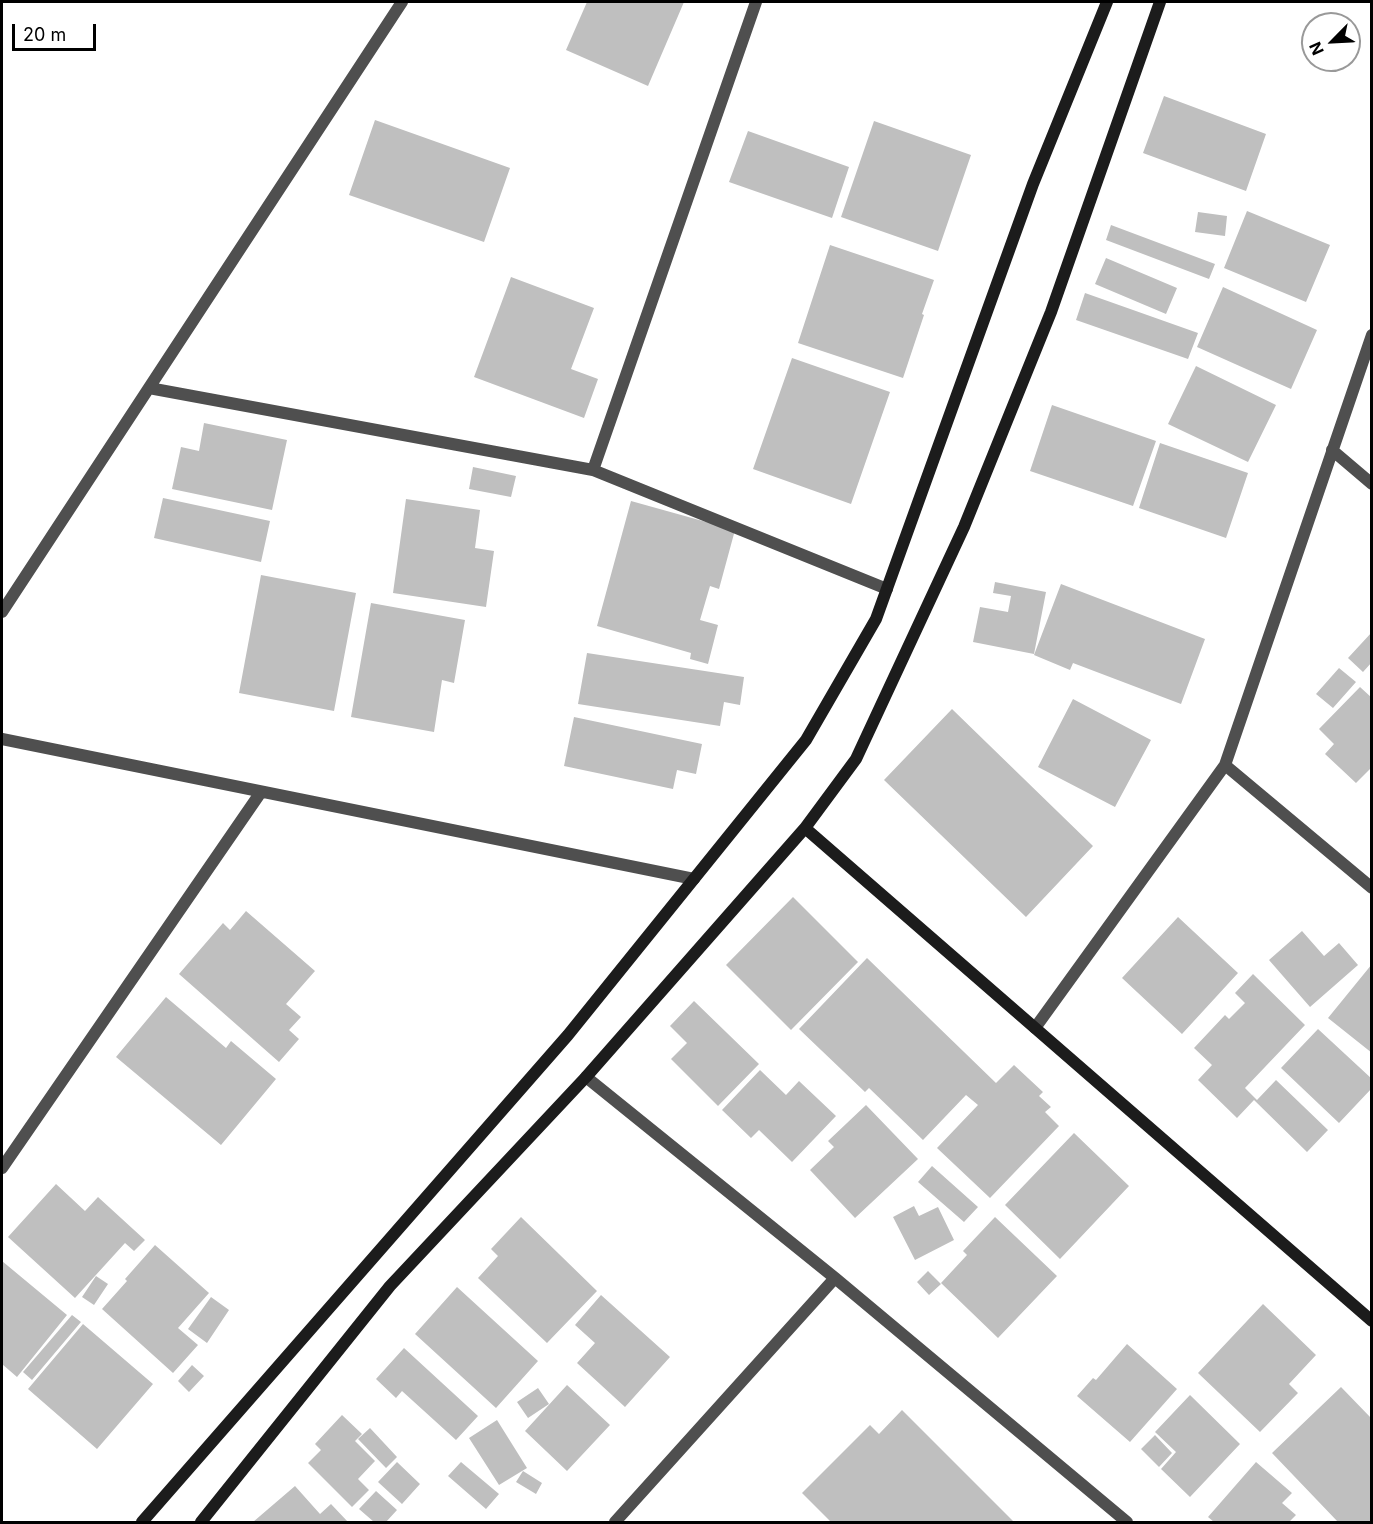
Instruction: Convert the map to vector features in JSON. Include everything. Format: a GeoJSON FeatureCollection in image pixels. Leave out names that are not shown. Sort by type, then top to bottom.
{"type":"FeatureCollection","features":[{"type":"Feature","properties":{"kind":"street"},"geometry":{"type":"LineString","coordinates":[[2,612],[402,2]]}},
{"type":"Feature","properties":{"kind":"street"},"geometry":{"type":"LineString","coordinates":[[593,470],[756,2]]}},
{"type":"Feature","properties":{"kind":"street"},"geometry":{"type":"LineString","coordinates":[[142,1522],[568,1035],[806,740],[876,619],[1033,183],[1107,2]]}},
{"type":"Feature","properties":{"kind":"street"},"geometry":{"type":"LineString","coordinates":[[202,1522],[390,1286],[586,1077],[805,828],[856,759],[964,527],[1051,312],[1161,2]]}},
{"type":"Feature","properties":{"kind":"street"},"geometry":{"type":"LineString","coordinates":[[1035,1028],[1225,765],[1371,335]]}},
{"type":"Feature","properties":{"kind":"street"},"geometry":{"type":"LineString","coordinates":[[149,388],[593,470],[887,589]]}},
{"type":"Feature","properties":{"kind":"street"},"geometry":{"type":"LineString","coordinates":[[1332,450],[1371,484]]}},
{"type":"Feature","properties":{"kind":"street"},"geometry":{"type":"LineString","coordinates":[[2,739],[694,879]]}},
{"type":"Feature","properties":{"kind":"street"},"geometry":{"type":"LineString","coordinates":[[1225,765],[1371,888]]}},
{"type":"Feature","properties":{"kind":"street"},"geometry":{"type":"LineString","coordinates":[[2,1168],[261,792]]}},
{"type":"Feature","properties":{"kind":"street"},"geometry":{"type":"LineString","coordinates":[[805,828],[1371,1321]]}},
{"type":"Feature","properties":{"kind":"street"},"geometry":{"type":"LineString","coordinates":[[586,1077],[835,1278],[1127,1522]]}},
{"type":"Feature","properties":{"kind":"street"},"geometry":{"type":"LineString","coordinates":[[615,1522],[835,1278]]}},
{"type":"Feature","properties":{"kind":"building"},"geometry":{"type":"Polygon","coordinates":[[[587,2],[684,2],[648,86],[566,50],[587,2]]]}},
{"type":"Feature","properties":{"kind":"building"},"geometry":{"type":"Polygon","coordinates":[[[1164,96],[1266,134],[1246,191],[1143,153],[1164,96]]]}},
{"type":"Feature","properties":{"kind":"building"},"geometry":{"type":"Polygon","coordinates":[[[375,120],[510,168],[484,242],[349,195],[375,120]]]}},
{"type":"Feature","properties":{"kind":"building"},"geometry":{"type":"Polygon","coordinates":[[[874,121],[971,155],[938,251],[841,217],[874,121]]]}},
{"type":"Feature","properties":{"kind":"building"},"geometry":{"type":"Polygon","coordinates":[[[748,131],[849,167],[832,218],[729,182],[748,131]]]}},
{"type":"Feature","properties":{"kind":"building"},"geometry":{"type":"Polygon","coordinates":[[[1247,211],[1330,245],[1306,302],[1224,268],[1247,211]]]}},
{"type":"Feature","properties":{"kind":"building"},"geometry":{"type":"Polygon","coordinates":[[[1198,212],[1227,216],[1225,236],[1195,232],[1198,212]]]}},
{"type":"Feature","properties":{"kind":"building"},"geometry":{"type":"Polygon","coordinates":[[[1111,225],[1215,264],[1209,279],[1106,240],[1111,225]]]}},
{"type":"Feature","properties":{"kind":"building"},"geometry":{"type":"Polygon","coordinates":[[[830,245],[934,280],[903,378],[798,343],[830,245]]]}},
{"type":"Feature","properties":{"kind":"building"},"geometry":{"type":"Polygon","coordinates":[[[1106,258],[1177,288],[1166,314],[1095,284],[1106,258]]]}},
{"type":"Feature","properties":{"kind":"building"},"geometry":{"type":"Polygon","coordinates":[[[511,277],[594,308],[571,369],[598,379],[584,418],[474,377],[511,277]]]}},
{"type":"Feature","properties":{"kind":"building"},"geometry":{"type":"Polygon","coordinates":[[[1223,287],[1317,330],[1291,389],[1197,347],[1223,287]]]}},
{"type":"Feature","properties":{"kind":"building"},"geometry":{"type":"Polygon","coordinates":[[[1085,293],[1198,333],[1188,359],[1076,320],[1085,293]]]}},
{"type":"Feature","properties":{"kind":"building"},"geometry":{"type":"Polygon","coordinates":[[[792,358],[890,392],[851,504],[753,469],[792,358]]]}},
{"type":"Feature","properties":{"kind":"building"},"geometry":{"type":"Polygon","coordinates":[[[1196,366],[1276,405],[1248,462],[1168,424],[1196,366]]]}},
{"type":"Feature","properties":{"kind":"building"},"geometry":{"type":"Polygon","coordinates":[[[1052,405],[1156,441],[1133,506],[1030,471],[1052,405]]]}},
{"type":"Feature","properties":{"kind":"building"},"geometry":{"type":"Polygon","coordinates":[[[204,423],[287,440],[272,510],[172,489],[181,447],[199,451],[204,423]]]}},
{"type":"Feature","properties":{"kind":"building"},"geometry":{"type":"Polygon","coordinates":[[[1160,443],[1248,473],[1226,538],[1139,508],[1160,443]]]}},
{"type":"Feature","properties":{"kind":"building"},"geometry":{"type":"Polygon","coordinates":[[[473,467],[516,476],[511,497],[469,489],[473,467]]]}},
{"type":"Feature","properties":{"kind":"building"},"geometry":{"type":"Polygon","coordinates":[[[163,498],[270,521],[261,562],[154,538],[163,498]]]}},
{"type":"Feature","properties":{"kind":"building"},"geometry":{"type":"Polygon","coordinates":[[[406,499],[480,510],[475,548],[494,551],[486,607],[393,593],[406,499]]]}},
{"type":"Feature","properties":{"kind":"building"},"geometry":{"type":"Polygon","coordinates":[[[631,501],[735,530],[719,589],[710,586],[700,620],[718,625],[708,664],[690,659],[691,653],[597,626],[631,501]]]}},
{"type":"Feature","properties":{"kind":"building"},"geometry":{"type":"Polygon","coordinates":[[[261,575],[356,593],[334,711],[239,693],[261,575]]]}},
{"type":"Feature","properties":{"kind":"building"},"geometry":{"type":"Polygon","coordinates":[[[995,582],[1046,592],[1034,654],[973,642],[980,607],[1008,612],[1011,596],[993,593],[995,582]]]}},
{"type":"Feature","properties":{"kind":"building"},"geometry":{"type":"Polygon","coordinates":[[[1061,584],[1205,639],[1181,704],[1073,663],[1070,670],[1034,655],[1061,584]]]}},
{"type":"Feature","properties":{"kind":"building"},"geometry":{"type":"Polygon","coordinates":[[[371,603],[465,620],[454,683],[442,680],[434,732],[351,717],[371,603]]]}},
{"type":"Feature","properties":{"kind":"building"},"geometry":{"type":"Polygon","coordinates":[[[1372,632],[1372,662],[1363,672],[1348,658],[1372,632]]]}},
{"type":"Feature","properties":{"kind":"building"},"geometry":{"type":"Polygon","coordinates":[[[587,653],[744,677],[740,705],[724,702],[720,726],[578,704],[587,653]]]}},
{"type":"Feature","properties":{"kind":"building"},"geometry":{"type":"Polygon","coordinates":[[[1339,668],[1356,682],[1333,708],[1316,694],[1339,668]]]}},
{"type":"Feature","properties":{"kind":"building"},"geometry":{"type":"Polygon","coordinates":[[[1360,687],[1372,698],[1372,767],[1356,783],[1325,754],[1334,744],[1319,729],[1360,687]]]}},
{"type":"Feature","properties":{"kind":"building"},"geometry":{"type":"Polygon","coordinates":[[[1073,699],[1151,740],[1115,807],[1038,767],[1073,699]]]}},
{"type":"Feature","properties":{"kind":"building"},"geometry":{"type":"Polygon","coordinates":[[[952,709],[1093,846],[1026,917],[884,780],[952,709]]]}},
{"type":"Feature","properties":{"kind":"building"},"geometry":{"type":"Polygon","coordinates":[[[574,717],[702,744],[696,774],[677,770],[673,789],[564,766],[574,717]]]}},
{"type":"Feature","properties":{"kind":"building"},"geometry":{"type":"Polygon","coordinates":[[[793,897],[858,962],[791,1030],[726,965],[793,897]]]}},
{"type":"Feature","properties":{"kind":"building"},"geometry":{"type":"Polygon","coordinates":[[[246,911],[315,971],[286,1004],[301,1017],[289,1030],[299,1039],[279,1062],[179,974],[223,923],[230,930],[246,911]]]}},
{"type":"Feature","properties":{"kind":"building"},"geometry":{"type":"Polygon","coordinates":[[[1178,917],[1238,973],[1182,1034],[1122,978],[1178,917]]]}},
{"type":"Feature","properties":{"kind":"building"},"geometry":{"type":"Polygon","coordinates":[[[1302,931],[1324,956],[1339,943],[1358,965],[1310,1007],[1269,960],[1302,931]]]}},
{"type":"Feature","properties":{"kind":"building"},"geometry":{"type":"Polygon","coordinates":[[[867,958],[996,1083],[1014,1065],[1043,1092],[1039,1096],[1051,1107],[1045,1112],[1059,1126],[990,1198],[937,1148],[978,1105],[966,1095],[923,1140],[869,1088],[865,1092],[799,1029],[867,958]]]}},
{"type":"Feature","properties":{"kind":"building"},"geometry":{"type":"Polygon","coordinates":[[[1372,964],[1372,1053],[1328,1018],[1372,964]]]}},
{"type":"Feature","properties":{"kind":"building"},"geometry":{"type":"Polygon","coordinates":[[[1253,974],[1305,1025],[1245,1088],[1257,1100],[1276,1080],[1328,1130],[1307,1152],[1254,1100],[1237,1118],[1198,1080],[1212,1065],[1194,1048],[1225,1015],[1229,1019],[1245,1003],[1235,993],[1253,974]]]}},
{"type":"Feature","properties":{"kind":"building"},"geometry":{"type":"Polygon","coordinates":[[[166,997],[226,1048],[231,1041],[276,1079],[221,1145],[116,1057],[166,997]]]}},
{"type":"Feature","properties":{"kind":"building"},"geometry":{"type":"Polygon","coordinates":[[[694,1001],[759,1064],[718,1106],[671,1059],[687,1043],[670,1026],[694,1001]]]}},
{"type":"Feature","properties":{"kind":"building"},"geometry":{"type":"Polygon","coordinates":[[[1318,1029],[1372,1079],[1372,1088],[1339,1123],[1281,1068],[1318,1029]]]}},
{"type":"Feature","properties":{"kind":"building"},"geometry":{"type":"Polygon","coordinates":[[[760,1070],[786,1095],[799,1081],[836,1116],[792,1162],[759,1130],[751,1138],[722,1110],[760,1070]]]}},
{"type":"Feature","properties":{"kind":"building"},"geometry":{"type":"Polygon","coordinates":[[[866,1105],[918,1159],[855,1218],[810,1170],[834,1147],[828,1141],[866,1105]]]}},
{"type":"Feature","properties":{"kind":"building"},"geometry":{"type":"Polygon","coordinates":[[[1074,1133],[1129,1186],[1060,1259],[1005,1205],[1074,1133]]]}},
{"type":"Feature","properties":{"kind":"building"},"geometry":{"type":"Polygon","coordinates":[[[932,1166],[978,1207],[964,1222],[918,1182],[932,1166]]]}},
{"type":"Feature","properties":{"kind":"building"},"geometry":{"type":"Polygon","coordinates":[[[56,1184],[85,1211],[98,1197],[145,1240],[134,1251],[125,1243],[75,1298],[8,1237],[56,1184]]]}},
{"type":"Feature","properties":{"kind":"building"},"geometry":{"type":"Polygon","coordinates":[[[914,1206],[919,1216],[938,1207],[954,1240],[915,1260],[893,1217],[914,1206]]]}},
{"type":"Feature","properties":{"kind":"building"},"geometry":{"type":"Polygon","coordinates":[[[521,1217],[597,1291],[547,1343],[478,1278],[498,1256],[491,1249],[521,1217]]]}},
{"type":"Feature","properties":{"kind":"building"},"geometry":{"type":"Polygon","coordinates":[[[995,1217],[1057,1276],[998,1338],[941,1283],[967,1255],[963,1251],[995,1217]]]}},
{"type":"Feature","properties":{"kind":"building"},"geometry":{"type":"Polygon","coordinates":[[[155,1245],[209,1293],[178,1328],[198,1345],[173,1373],[102,1309],[155,1245]]]}},
{"type":"Feature","properties":{"kind":"building"},"geometry":{"type":"Polygon","coordinates":[[[2,1261],[67,1315],[17,1377],[2,1364],[2,1261]]]}},
{"type":"Feature","properties":{"kind":"building"},"geometry":{"type":"Polygon","coordinates":[[[928,1271],[941,1284],[929,1295],[917,1282],[928,1271]]]}},
{"type":"Feature","properties":{"kind":"building"},"geometry":{"type":"Polygon","coordinates":[[[96,1276],[108,1284],[94,1305],[82,1297],[96,1276]]]}},
{"type":"Feature","properties":{"kind":"building"},"geometry":{"type":"Polygon","coordinates":[[[457,1287],[538,1361],[496,1408],[415,1334],[457,1287]]]}},
{"type":"Feature","properties":{"kind":"building"},"geometry":{"type":"Polygon","coordinates":[[[601,1295],[670,1357],[625,1407],[577,1363],[595,1343],[575,1325],[601,1295]]]}},
{"type":"Feature","properties":{"kind":"building"},"geometry":{"type":"Polygon","coordinates":[[[211,1297],[229,1310],[207,1343],[188,1329],[211,1297]]]}},
{"type":"Feature","properties":{"kind":"building"},"geometry":{"type":"Polygon","coordinates":[[[1263,1304],[1316,1355],[1289,1384],[1298,1393],[1260,1432],[1198,1373],[1263,1304]]]}},
{"type":"Feature","properties":{"kind":"building"},"geometry":{"type":"Polygon","coordinates":[[[72,1315],[81,1322],[32,1380],[23,1372],[72,1315]]]}},
{"type":"Feature","properties":{"kind":"building"},"geometry":{"type":"Polygon","coordinates":[[[83,1324],[153,1384],[97,1449],[28,1389],[83,1324]]]}},
{"type":"Feature","properties":{"kind":"building"},"geometry":{"type":"Polygon","coordinates":[[[1127,1344],[1177,1389],[1130,1442],[1077,1396],[1093,1378],[1096,1380],[1127,1344]]]}},
{"type":"Feature","properties":{"kind":"building"},"geometry":{"type":"Polygon","coordinates":[[[404,1348],[478,1416],[456,1440],[402,1391],[396,1398],[376,1379],[404,1348]]]}},
{"type":"Feature","properties":{"kind":"building"},"geometry":{"type":"Polygon","coordinates":[[[192,1365],[204,1376],[189,1392],[178,1381],[192,1365]]]}},
{"type":"Feature","properties":{"kind":"building"},"geometry":{"type":"Polygon","coordinates":[[[567,1385],[610,1425],[567,1471],[525,1431],[567,1385]]]}},
{"type":"Feature","properties":{"kind":"building"},"geometry":{"type":"Polygon","coordinates":[[[1341,1387],[1372,1419],[1372,1522],[1338,1522],[1272,1453],[1341,1387]]]}},
{"type":"Feature","properties":{"kind":"building"},"geometry":{"type":"Polygon","coordinates":[[[538,1388],[549,1404],[528,1418],[517,1402],[538,1388]]]}},
{"type":"Feature","properties":{"kind":"building"},"geometry":{"type":"Polygon","coordinates":[[[1190,1395],[1240,1444],[1190,1497],[1161,1469],[1176,1452],[1155,1432],[1190,1395]]]}},
{"type":"Feature","properties":{"kind":"building"},"geometry":{"type":"Polygon","coordinates":[[[902,1410],[1014,1522],[831,1522],[802,1493],[870,1425],[879,1434],[902,1410]]]}},
{"type":"Feature","properties":{"kind":"building"},"geometry":{"type":"Polygon","coordinates":[[[342,1415],[362,1434],[355,1441],[375,1461],[358,1479],[369,1490],[352,1507],[308,1463],[321,1450],[315,1444],[342,1415]]]}},
{"type":"Feature","properties":{"kind":"building"},"geometry":{"type":"Polygon","coordinates":[[[497,1420],[527,1468],[499,1485],[469,1438],[497,1420]]]}},
{"type":"Feature","properties":{"kind":"building"},"geometry":{"type":"Polygon","coordinates":[[[370,1428],[397,1457],[386,1468],[358,1439],[370,1428]]]}},
{"type":"Feature","properties":{"kind":"building"},"geometry":{"type":"Polygon","coordinates":[[[1155,1435],[1172,1453],[1159,1467],[1141,1449],[1155,1435]]]}},
{"type":"Feature","properties":{"kind":"building"},"geometry":{"type":"Polygon","coordinates":[[[397,1462],[420,1484],[402,1504],[378,1482],[397,1462]]]}},
{"type":"Feature","properties":{"kind":"building"},"geometry":{"type":"Polygon","coordinates":[[[461,1462],[499,1494],[486,1509],[448,1476],[461,1462]]]}},
{"type":"Feature","properties":{"kind":"building"},"geometry":{"type":"Polygon","coordinates":[[[1256,1462],[1292,1493],[1282,1503],[1296,1515],[1289,1522],[1214,1522],[1208,1517],[1256,1462]]]}},
{"type":"Feature","properties":{"kind":"building"},"geometry":{"type":"Polygon","coordinates":[[[523,1471],[542,1483],[536,1494],[516,1482],[523,1471]]]}},
{"type":"Feature","properties":{"kind":"building"},"geometry":{"type":"Polygon","coordinates":[[[295,1486],[320,1514],[331,1504],[348,1522],[253,1522],[295,1486]]]}},
{"type":"Feature","properties":{"kind":"building"},"geometry":{"type":"Polygon","coordinates":[[[376,1491],[397,1510],[386,1522],[374,1522],[359,1509],[376,1491]]]}}]}
